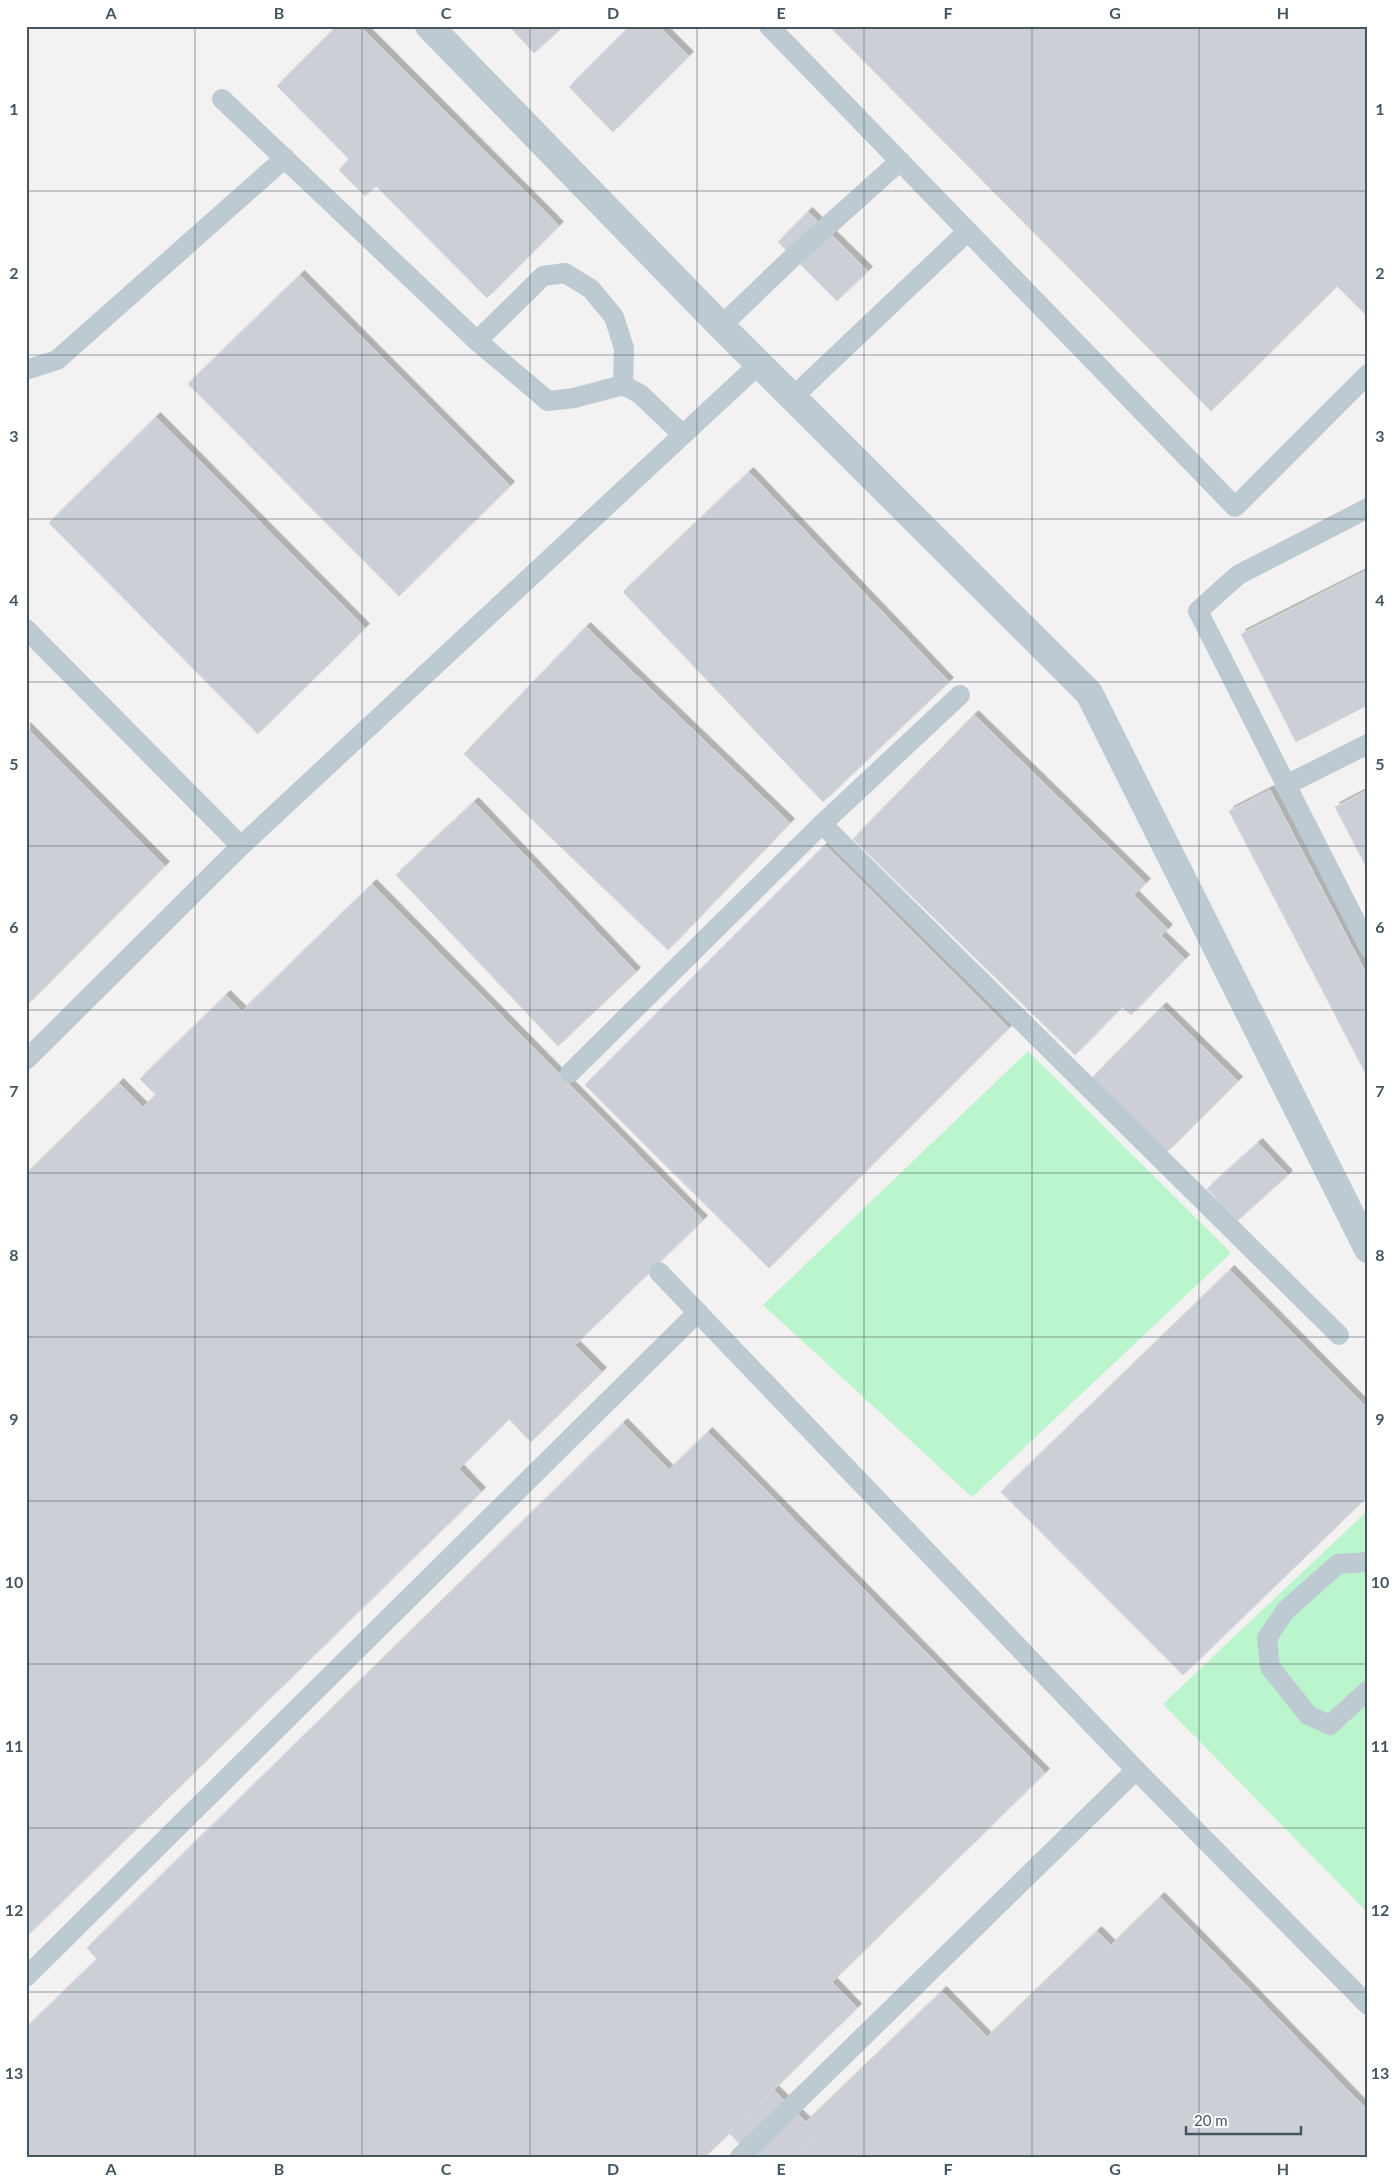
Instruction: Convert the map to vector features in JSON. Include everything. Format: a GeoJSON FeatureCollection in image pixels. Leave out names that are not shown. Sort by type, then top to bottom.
{"type":"FeatureCollection","features":[{"type":"Feature","properties":{"kind":"street"},"geometry":{"type":"LineString","coordinates":[[430,26],[721,326],[1088,692],[1368,1248]]}},
{"type":"Feature","properties":{"kind":"lane"},"geometry":{"type":"LineString","coordinates":[[769,26],[1235,507],[1368,374]]}},
{"type":"Feature","properties":{"kind":"lane"},"geometry":{"type":"LineString","coordinates":[[222,99],[477,341],[548,401],[574,398],[623,385],[640,394],[683,435]]}},
{"type":"Feature","properties":{"kind":"lane"},"geometry":{"type":"LineString","coordinates":[[26,370],[57,360],[285,158]]}},
{"type":"Feature","properties":{"kind":"lane"},"geometry":{"type":"LineString","coordinates":[[721,326],[793,257],[900,161]]}},
{"type":"Feature","properties":{"kind":"lane"},"geometry":{"type":"LineString","coordinates":[[792,397],[968,231]]}},
{"type":"Feature","properties":{"kind":"lane"},"geometry":{"type":"LineString","coordinates":[[477,341],[543,276],[565,273],[591,289],[614,317],[624,348],[623,385]]}},
{"type":"Feature","properties":{"kind":"lane"},"geometry":{"type":"LineString","coordinates":[[26,1060],[241,846],[759,364]]}},
{"type":"Feature","properties":{"kind":"lane"},"geometry":{"type":"LineString","coordinates":[[1368,508],[1238,575],[1198,612],[1368,946]]}},
{"type":"Feature","properties":{"kind":"lane"},"geometry":{"type":"LineString","coordinates":[[26,629],[241,846]]}},
{"type":"Feature","properties":{"kind":"lane"},"geometry":{"type":"LineString","coordinates":[[570,1073],[822,824],[960,695]]}},
{"type":"Feature","properties":{"kind":"lane"},"geometry":{"type":"LineString","coordinates":[[1286,785],[1368,744]]}},
{"type":"Feature","properties":{"kind":"lane"},"geometry":{"type":"LineString","coordinates":[[822,824],[1339,1335]]}},
{"type":"Feature","properties":{"kind":"lane"},"geometry":{"type":"LineString","coordinates":[[659,1272],[1136,1770],[1366,1999]]}},
{"type":"Feature","properties":{"kind":"lane"},"geometry":{"type":"LineString","coordinates":[[26,1977],[698,1312]]}},
{"type":"Feature","properties":{"kind":"lane"},"geometry":{"type":"LineString","coordinates":[[1368,1562],[1338,1564],[1286,1610],[1267,1638],[1270,1667],[1308,1715],[1330,1724],[1368,1690]]}},
{"type":"Feature","properties":{"kind":"lane"},"geometry":{"type":"LineString","coordinates":[[740,2157],[1136,1770]]}},
{"type":"Feature","properties":{"kind":"green space"},"geometry":{"type":"Polygon","coordinates":[[[1028,1051],[1231,1253],[972,1497],[763,1305],[1028,1051]]]}},
{"type":"Feature","properties":{"kind":"green space"},"geometry":{"type":"Polygon","coordinates":[[[1368,1510],[1368,1913],[1163,1704],[1368,1510]]]}},
{"type":"Feature","properties":{"kind":"building"},"geometry":{"type":"Polygon","coordinates":[[[337,26],[360,26],[559,226],[487,298],[376,186],[365,196],[339,170],[349,159],[277,86],[337,26]]]}},
{"type":"Feature","properties":{"kind":"building"},"geometry":{"type":"Polygon","coordinates":[[[509,26],[564,26],[534,53],[509,26]]]}},
{"type":"Feature","properties":{"kind":"building"},"geometry":{"type":"Polygon","coordinates":[[[630,26],[659,26],[689,56],[613,132],[569,87],[630,26]]]}},
{"type":"Feature","properties":{"kind":"building"},"geometry":{"type":"Polygon","coordinates":[[[829,26],[1368,26],[1368,317],[1337,286],[1211,411],[829,26]]]}},
{"type":"Feature","properties":{"kind":"building"},"geometry":{"type":"Polygon","coordinates":[[[808,212],[868,271],[837,301],[778,242],[808,212]]]}},
{"type":"Feature","properties":{"kind":"building"},"geometry":{"type":"Polygon","coordinates":[[[300,275],[510,486],[399,596],[188,384],[300,275]]]}},
{"type":"Feature","properties":{"kind":"building"},"geometry":{"type":"Polygon","coordinates":[[[156,417],[365,628],[258,734],[49,523],[156,417]]]}},
{"type":"Feature","properties":{"kind":"building"},"geometry":{"type":"Polygon","coordinates":[[[749,472],[949,682],[823,802],[623,592],[749,472]]]}},
{"type":"Feature","properties":{"kind":"building"},"geometry":{"type":"Polygon","coordinates":[[[1368,570],[1368,705],[1296,742],[1241,634],[1368,570]]]}},
{"type":"Feature","properties":{"kind":"building"},"geometry":{"type":"Polygon","coordinates":[[[586,627],[790,823],[668,950],[464,754],[586,627]]]}},
{"type":"Feature","properties":{"kind":"building"},"geometry":{"type":"Polygon","coordinates":[[[974,715],[1146,883],[1134,895],[1168,929],[1161,936],[1185,959],[1131,1015],[1122,1007],[1075,1055],[853,839],[974,715]]]}},
{"type":"Feature","properties":{"kind":"building"},"geometry":{"type":"Polygon","coordinates":[[[26,727],[165,866],[26,1006],[26,727]]]}},
{"type":"Feature","properties":{"kind":"building"},"geometry":{"type":"Polygon","coordinates":[[[1270,790],[1368,977],[1368,1078],[1229,811],[1270,790]]]}},
{"type":"Feature","properties":{"kind":"building"},"geometry":{"type":"Polygon","coordinates":[[[1368,790],[1368,870],[1335,807],[1368,790]]]}},
{"type":"Feature","properties":{"kind":"building"},"geometry":{"type":"Polygon","coordinates":[[[474,802],[636,972],[558,1046],[396,875],[474,802]]]}},
{"type":"Feature","properties":{"kind":"building"},"geometry":{"type":"Polygon","coordinates":[[[825,845],[1009,1028],[769,1268],[585,1085],[825,845]]]}},
{"type":"Feature","properties":{"kind":"building"},"geometry":{"type":"Polygon","coordinates":[[[372,884],[703,1220],[575,1345],[602,1372],[531,1442],[509,1419],[459,1469],[481,1492],[26,1937],[26,1174],[119,1083],[143,1107],[156,1095],[140,1079],[226,995],[242,1011],[372,884]]]}},
{"type":"Feature","properties":{"kind":"building"},"geometry":{"type":"Polygon","coordinates":[[[1162,1007],[1238,1081],[1167,1152],[1092,1078],[1162,1007]]]}},
{"type":"Feature","properties":{"kind":"building"},"geometry":{"type":"Polygon","coordinates":[[[1258,1143],[1288,1175],[1237,1221],[1207,1189],[1258,1143]]]}},
{"type":"Feature","properties":{"kind":"building"},"geometry":{"type":"Polygon","coordinates":[[[1230,1270],[1368,1409],[1368,1496],[1183,1675],[1001,1492],[1230,1270]]]}},
{"type":"Feature","properties":{"kind":"building"},"geometry":{"type":"Polygon","coordinates":[[[623,1423],[669,1470],[708,1432],[1045,1773],[832,1982],[857,2008],[705,2157],[26,2157],[26,2028],[97,1959],[87,1948],[623,1423]]]}},
{"type":"Feature","properties":{"kind":"building"},"geometry":{"type":"Polygon","coordinates":[[[1160,1897],[1368,2111],[1368,2157],[797,2157],[819,2135],[806,2122],[942,1991],[987,2037],[1097,1931],[1111,1945],[1160,1897]]]}},
{"type":"Feature","properties":{"kind":"building"},"geometry":{"type":"Polygon","coordinates":[[[774,2090],[819,2135],[797,2157],[752,2157],[729,2133],[774,2090]]]}}]}
